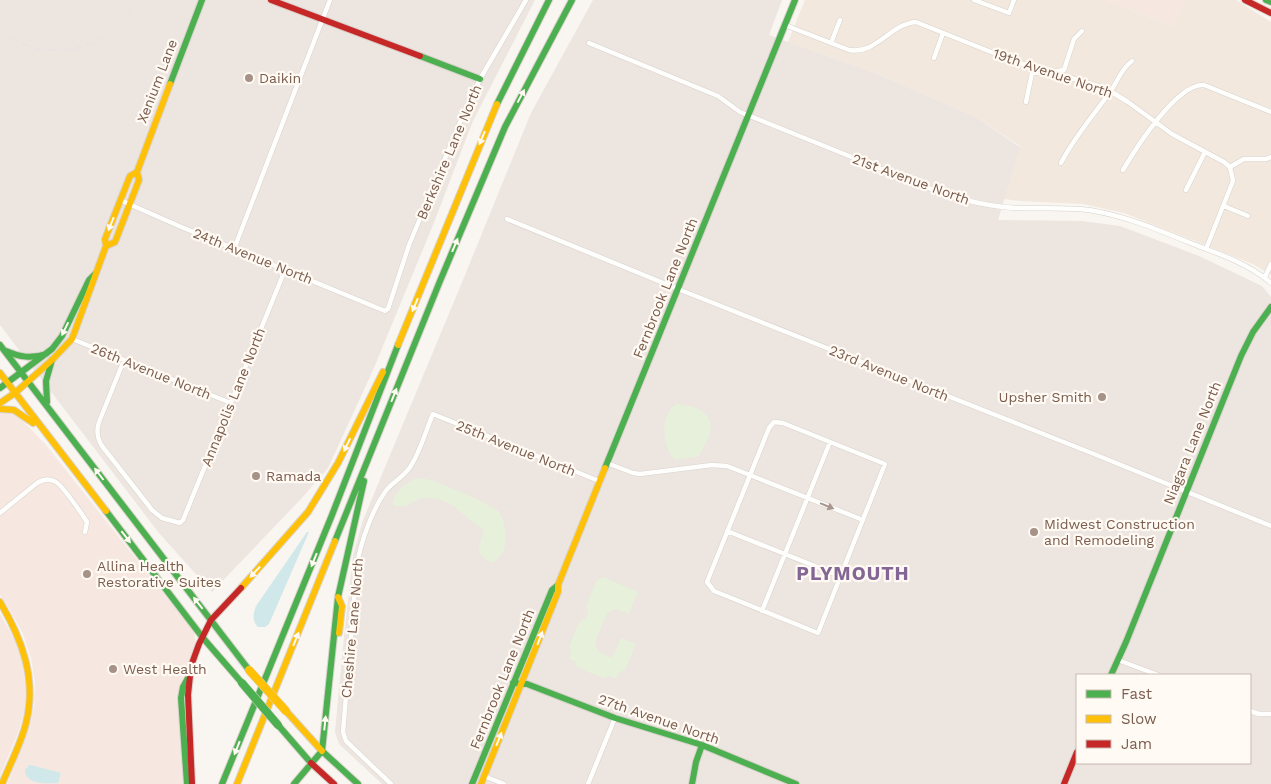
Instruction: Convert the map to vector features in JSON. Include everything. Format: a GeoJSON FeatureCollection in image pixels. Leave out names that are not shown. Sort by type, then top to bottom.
{"type":"FeatureCollection","features":[{"type":"Feature","properties":{"kind":"main road","name":"Xenium Lane"},"geometry":{"type":"LineString","coordinates":[[106,246],[115,242],[139,180],[137,172],[147,142],[202,0]]}},
{"type":"Feature","properties":{"kind":"main road"},"geometry":{"type":"LineString","coordinates":[[271,0],[480,79]]}},
{"type":"Feature","properties":{"kind":"main road"},"geometry":{"type":"LineString","coordinates":[[222,784],[332,515],[400,339],[504,87],[549,0]]}},
{"type":"Feature","properties":{"kind":"main road"},"geometry":{"type":"LineString","coordinates":[[238,784],[444,272],[505,127],[572,0]]}},
{"type":"Feature","properties":{"kind":"main road","name":"Fernbrook Lane North"},"geometry":{"type":"LineString","coordinates":[[481,784],[558,592],[558,585],[599,481],[796,0]]}},
{"type":"Feature","properties":{"kind":"main road"},"geometry":{"type":"LineString","coordinates":[[1245,0],[1271,13]]}},
{"type":"Feature","properties":{"kind":"main road"},"geometry":{"type":"LineString","coordinates":[[1266,0],[1271,2]]}},
{"type":"Feature","properties":{"kind":"main road","name":"Xenium Lane"},"geometry":{"type":"LineString","coordinates":[[0,388],[22,372],[49,357],[72,339],[106,246],[105,240],[120,200],[130,176],[137,172]]}},
{"type":"Feature","properties":{"kind":"main road","name":"Xenium Lane"},"geometry":{"type":"LineString","coordinates":[[0,403],[29,381],[49,357],[62,336],[89,280],[97,271]]}},
{"type":"Feature","properties":{"kind":"main road","name":"Niagara Lane North"},"geometry":{"type":"LineString","coordinates":[[1111,674],[1242,352],[1271,307]]}},
{"type":"Feature","properties":{"kind":"main road"},"geometry":{"type":"LineString","coordinates":[[192,784],[188,695],[190,674],[199,644],[211,620],[267,560],[308,512],[338,463],[400,339]]}},
{"type":"Feature","properties":{"kind":"main road"},"geometry":{"type":"LineString","coordinates":[[2,348],[24,359],[49,357],[44,383],[48,406]]}},
{"type":"Feature","properties":{"kind":"main road"},"geometry":{"type":"LineString","coordinates":[[2,348],[249,670],[322,751],[358,784]]}},
{"type":"Feature","properties":{"kind":"main road"},"geometry":{"type":"LineString","coordinates":[[0,373],[203,638],[311,763],[334,784]]}},
{"type":"Feature","properties":{"kind":"main road"},"geometry":{"type":"LineString","coordinates":[[0,409],[15,410],[43,430]]}},
{"type":"Feature","properties":{"kind":"main road"},"geometry":{"type":"LineString","coordinates":[[294,784],[322,751],[338,597],[360,497],[376,441]]}},
{"type":"Feature","properties":{"kind":"main road","name":"Fernbrook Lane North"},"geometry":{"type":"LineString","coordinates":[[472,784],[552,590],[558,585]]}},
{"type":"Feature","properties":{"kind":"main road"},"geometry":{"type":"LineString","coordinates":[[0,602],[18,633],[28,662],[30,677],[29,708],[26,722],[2,784]]}},
{"type":"Feature","properties":{"kind":"main road"},"geometry":{"type":"LineString","coordinates":[[187,784],[181,698],[183,687],[190,674]]}},
{"type":"Feature","properties":{"kind":"main road","name":"27th Avenue North"},"geometry":{"type":"LineString","coordinates":[[513,683],[527,684],[615,718],[702,745],[796,784]]}},
{"type":"Feature","properties":{"kind":"main road"},"geometry":{"type":"LineString","coordinates":[[692,784],[696,762],[702,745]]}},
{"type":"Feature","properties":{"kind":"main road"},"geometry":{"type":"LineString","coordinates":[[1064,784],[1076,754]]}},
{"type":"Feature","properties":{"kind":"street"},"geometry":{"type":"LineString","coordinates":[[234,249],[330,0]]}},
{"type":"Feature","properties":{"kind":"street","name":"Berkshire Lane North"},"geometry":{"type":"LineString","coordinates":[[386,311],[409,245],[466,108],[480,79],[526,0]]}},
{"type":"Feature","properties":{"kind":"street"},"geometry":{"type":"LineString","coordinates":[[974,0],[1009,13],[1014,0]]}},
{"type":"Feature","properties":{"kind":"street"},"geometry":{"type":"LineString","coordinates":[[831,43],[840,20]]}},
{"type":"Feature","properties":{"kind":"street","name":"19th Avenue North"},"geometry":{"type":"LineString","coordinates":[[785,26],[850,50],[862,51],[910,23],[922,24],[996,55],[1048,72],[1091,83],[1111,91],[1172,134],[1220,159],[1230,167]]}},
{"type":"Feature","properties":{"kind":"street"},"geometry":{"type":"LineString","coordinates":[[1026,102],[1032,73],[1064,70],[1074,39],[1082,32]]}},
{"type":"Feature","properties":{"kind":"street"},"geometry":{"type":"LineString","coordinates":[[934,58],[943,33]]}},
{"type":"Feature","properties":{"kind":"street","name":"21st Avenue North"},"geometry":{"type":"LineString","coordinates":[[589,43],[718,96],[732,108],[748,116],[955,198],[995,206],[1072,209],[1109,214],[1149,226],[1206,249],[1241,264],[1271,282]]}},
{"type":"Feature","properties":{"kind":"street"},"geometry":{"type":"LineString","coordinates":[[1061,163],[1077,135],[1111,91],[1124,66],[1132,61]]}},
{"type":"Feature","properties":{"kind":"street"},"geometry":{"type":"LineString","coordinates":[[1123,170],[1155,121],[1190,87],[1198,84],[1204,85],[1271,112]]}},
{"type":"Feature","properties":{"kind":"street"},"geometry":{"type":"LineString","coordinates":[[1186,190],[1205,152]]}},
{"type":"Feature","properties":{"kind":"street"},"geometry":{"type":"LineString","coordinates":[[1206,249],[1233,181],[1230,167],[1244,160],[1271,157]]}},
{"type":"Feature","properties":{"kind":"street","name":"24th Avenue North"},"geometry":{"type":"LineString","coordinates":[[120,200],[386,311]]}},
{"type":"Feature","properties":{"kind":"street"},"geometry":{"type":"LineString","coordinates":[[1224,206],[1248,216]]}},
{"type":"Feature","properties":{"kind":"street","name":"23rd Avenue North"},"geometry":{"type":"LineString","coordinates":[[507,219],[1271,526]]}},
{"type":"Feature","properties":{"kind":"street"},"geometry":{"type":"LineString","coordinates":[[1265,277],[1271,264]]}},
{"type":"Feature","properties":{"kind":"street","name":"Annapolis Lane North"},"geometry":{"type":"LineString","coordinates":[[124,360],[97,426],[98,438],[102,446],[152,510],[162,518],[180,523],[183,520],[285,270]]}},
{"type":"Feature","properties":{"kind":"street","name":"26th Avenue North"},"geometry":{"type":"LineString","coordinates":[[72,339],[231,403]]}},
{"type":"Feature","properties":{"kind":"street","name":"25th Avenue North"},"geometry":{"type":"LineString","coordinates":[[433,414],[599,481]]}},
{"type":"Feature","properties":{"kind":"street","name":"Cheshire Lane North"},"geometry":{"type":"LineString","coordinates":[[391,784],[346,741],[343,732],[357,564],[359,551],[379,502],[386,490],[405,474],[413,463],[433,414]]}},
{"type":"Feature","properties":{"kind":"street"},"geometry":{"type":"LineString","coordinates":[[774,422],[779,422],[830,442],[886,464],[818,633],[714,592],[708,585],[708,578],[770,426],[774,422]]}},
{"type":"Feature","properties":{"kind":"street"},"geometry":{"type":"LineString","coordinates":[[762,611],[830,442]]}},
{"type":"Feature","properties":{"kind":"street"},"geometry":{"type":"LineString","coordinates":[[607,463],[640,474],[712,465],[727,466],[863,520]]}},
{"type":"Feature","properties":{"kind":"street"},"geometry":{"type":"LineString","coordinates":[[0,513],[37,483],[42,480],[53,480],[62,486],[87,522],[85,532]]}},
{"type":"Feature","properties":{"kind":"street"},"geometry":{"type":"LineString","coordinates":[[727,531],[840,576]]}},
{"type":"Feature","properties":{"kind":"street"},"geometry":{"type":"LineString","coordinates":[[1118,660],[1155,674]]}},
{"type":"Feature","properties":{"kind":"street"},"geometry":{"type":"LineString","coordinates":[[1251,711],[1271,714]]}},
{"type":"Feature","properties":{"kind":"street"},"geometry":{"type":"LineString","coordinates":[[588,784],[615,718]]}},
{"type":"Feature","properties":{"kind":"street"},"geometry":{"type":"LineString","coordinates":[[484,776],[504,784]]}},
{"type":"Feature","properties":{"kind":"shaded area"},"geometry":{"type":"Polygon","coordinates":[[[0,0],[535,0],[473,121],[433,225],[373,370],[328,468],[212,592],[159,533],[0,325],[0,0]]]}},
{"type":"Feature","properties":{"kind":"shaded area"},"geometry":{"type":"Polygon","coordinates":[[[593,0],[782,0],[769,35],[877,74],[976,117],[1020,147],[998,220],[1082,221],[1120,226],[1199,256],[1262,286],[1271,297],[1271,784],[382,784],[339,744],[335,732],[353,555],[363,520],[531,113],[593,0]]]}},
{"type":"Feature","properties":{"kind":"shaded area"},"geometry":{"type":"Polygon","coordinates":[[[805,0],[1107,0],[1172,26],[1185,0],[1236,0],[1271,22],[1271,275],[1253,264],[1124,213],[1083,204],[1004,199],[1020,146],[976,117],[877,74],[788,42],[805,0]]]}},
{"type":"Feature","properties":{"kind":"shaded area"},"geometry":{"type":"Polygon","coordinates":[[[1107,0],[1185,0],[1172,26],[1107,0]]]}},
{"type":"Feature","properties":{"kind":"shaded area"},"geometry":{"type":"Polygon","coordinates":[[[4,411],[14,412],[46,445],[194,632],[196,644],[181,683],[184,784],[7,784],[29,727],[34,707],[35,683],[31,658],[23,634],[0,595],[0,413],[4,411]]]}},
{"type":"Feature","properties":{"kind":"shaded area"},"geometry":{"type":"Polygon","coordinates":[[[0,614],[15,640],[21,657],[25,682],[25,709],[18,733],[0,776],[0,614]]]}},
{"type":"Feature","properties":{"kind":"green space"},"geometry":{"type":"Polygon","coordinates":[[[676,404],[698,409],[710,420],[710,433],[699,456],[675,460],[670,454],[664,431],[667,416],[676,404]]]}},
{"type":"Feature","properties":{"kind":"green space"},"geometry":{"type":"Polygon","coordinates":[[[414,479],[432,480],[477,499],[500,513],[503,519],[506,540],[501,556],[493,563],[482,556],[479,549],[483,529],[450,504],[435,499],[422,498],[406,506],[394,506],[392,502],[398,491],[414,479]]]}},
{"type":"Feature","properties":{"kind":"green space"},"geometry":{"type":"Polygon","coordinates":[[[603,577],[638,592],[629,614],[616,609],[607,613],[595,643],[599,652],[612,658],[621,638],[636,644],[625,670],[620,672],[617,679],[609,676],[604,678],[578,668],[575,664],[576,662],[569,659],[571,652],[569,647],[579,622],[585,619],[588,612],[586,606],[596,581],[603,577]]]}},
{"type":"Feature","properties":{"kind":"water"},"geometry":{"type":"Polygon","coordinates":[[[307,532],[309,532],[269,624],[265,627],[258,627],[254,617],[256,606],[307,532]]]}},
{"type":"Feature","properties":{"kind":"water"},"geometry":{"type":"Polygon","coordinates":[[[31,765],[61,773],[58,783],[36,782],[28,778],[25,769],[31,765]]]}},
{"type":"Feature","properties":{"kind":"railway"},"geometry":{"type":"LineString","coordinates":[[11,38],[28,46],[46,50],[82,47],[98,40],[113,30],[135,0]]}},
{"type":"Feature","properties":{"kind":"traffic: fast"},"geometry":{"type":"LineString","coordinates":[[170,84],[202,0]]}},
{"type":"Feature","properties":{"kind":"traffic: fast"},"geometry":{"type":"LineString","coordinates":[[497,104],[549,0]]}},
{"type":"Feature","properties":{"kind":"traffic: fast"},"geometry":{"type":"LineString","coordinates":[[335,541],[440,281],[505,127],[572,0]]}},
{"type":"Feature","properties":{"kind":"traffic: fast"},"geometry":{"type":"LineString","coordinates":[[605,468],[795,0]]}},
{"type":"Feature","properties":{"kind":"traffic: fast"},"geometry":{"type":"LineString","coordinates":[[1266,0],[1271,2]]}},
{"type":"Feature","properties":{"kind":"traffic: fast"},"geometry":{"type":"LineString","coordinates":[[420,56],[480,79]]}},
{"type":"Feature","properties":{"kind":"traffic: fast"},"geometry":{"type":"LineString","coordinates":[[0,388],[52,349],[62,336],[89,280],[95,274]]}},
{"type":"Feature","properties":{"kind":"traffic: fast"},"geometry":{"type":"LineString","coordinates":[[1111,674],[1241,356],[1253,332],[1271,307]]}},
{"type":"Feature","properties":{"kind":"traffic: fast"},"geometry":{"type":"LineString","coordinates":[[0,345],[249,670]]}},
{"type":"Feature","properties":{"kind":"traffic: fast"},"geometry":{"type":"LineString","coordinates":[[222,784],[332,515],[398,345]]}},
{"type":"Feature","properties":{"kind":"traffic: fast"},"geometry":{"type":"LineString","coordinates":[[6,351],[26,357],[46,354]]}},
{"type":"Feature","properties":{"kind":"traffic: fast"},"geometry":{"type":"LineString","coordinates":[[47,402],[46,381],[52,360]]}},
{"type":"Feature","properties":{"kind":"traffic: fast"},"geometry":{"type":"LineString","coordinates":[[294,784],[322,751],[338,597],[364,481]]}},
{"type":"Feature","properties":{"kind":"traffic: fast"},"geometry":{"type":"LineString","coordinates":[[106,511],[203,638],[242,683]]}},
{"type":"Feature","properties":{"kind":"traffic: fast"},"geometry":{"type":"LineString","coordinates":[[472,784],[552,590],[558,585]]}},
{"type":"Feature","properties":{"kind":"traffic: fast"},"geometry":{"type":"LineString","coordinates":[[187,784],[181,698],[183,687],[188,678]]}},
{"type":"Feature","properties":{"kind":"traffic: fast"},"geometry":{"type":"LineString","coordinates":[[242,683],[278,725]]}},
{"type":"Feature","properties":{"kind":"traffic: fast"},"geometry":{"type":"LineString","coordinates":[[513,683],[527,684],[615,718],[702,745],[796,784]]}},
{"type":"Feature","properties":{"kind":"traffic: fast"},"geometry":{"type":"LineString","coordinates":[[278,725],[311,763]]}},
{"type":"Feature","properties":{"kind":"traffic: fast"},"geometry":{"type":"LineString","coordinates":[[692,784],[696,762],[702,745]]}},
{"type":"Feature","properties":{"kind":"traffic: fast"},"geometry":{"type":"LineString","coordinates":[[322,751],[358,784]]}},
{"type":"Feature","properties":{"kind":"traffic: slow"},"geometry":{"type":"LineString","coordinates":[[106,246],[115,242],[139,180],[137,172],[170,84]]}},
{"type":"Feature","properties":{"kind":"traffic: slow"},"geometry":{"type":"LineString","coordinates":[[398,345],[497,104]]}},
{"type":"Feature","properties":{"kind":"traffic: slow"},"geometry":{"type":"LineString","coordinates":[[0,403],[15,393],[72,339],[106,246],[105,239],[130,176],[137,172]]}},
{"type":"Feature","properties":{"kind":"traffic: slow"},"geometry":{"type":"LineString","coordinates":[[241,588],[308,512],[338,463],[383,372]]}},
{"type":"Feature","properties":{"kind":"traffic: slow"},"geometry":{"type":"LineString","coordinates":[[0,373],[106,511]]}},
{"type":"Feature","properties":{"kind":"traffic: slow"},"geometry":{"type":"LineString","coordinates":[[0,409],[14,410],[33,423]]}},
{"type":"Feature","properties":{"kind":"traffic: slow"},"geometry":{"type":"LineString","coordinates":[[481,784],[558,592],[558,585],[605,468]]}},
{"type":"Feature","properties":{"kind":"traffic: slow"},"geometry":{"type":"LineString","coordinates":[[237,784],[335,541]]}},
{"type":"Feature","properties":{"kind":"traffic: slow"},"geometry":{"type":"LineString","coordinates":[[338,597],[342,606],[339,633]]}},
{"type":"Feature","properties":{"kind":"traffic: slow"},"geometry":{"type":"LineString","coordinates":[[0,602],[21,645],[30,691],[24,731],[2,784]]}},
{"type":"Feature","properties":{"kind":"traffic: slow"},"geometry":{"type":"LineString","coordinates":[[249,670],[286,711]]}},
{"type":"Feature","properties":{"kind":"traffic: slow"},"geometry":{"type":"LineString","coordinates":[[286,711],[322,751]]}},
{"type":"Feature","properties":{"kind":"traffic: jam"},"geometry":{"type":"LineString","coordinates":[[271,0],[420,56]]}},
{"type":"Feature","properties":{"kind":"traffic: jam"},"geometry":{"type":"LineString","coordinates":[[1245,0],[1271,13]]}},
{"type":"Feature","properties":{"kind":"traffic: jam"},"geometry":{"type":"LineString","coordinates":[[192,784],[188,695],[191,666],[211,620],[241,588]]}},
{"type":"Feature","properties":{"kind":"traffic: jam"},"geometry":{"type":"LineString","coordinates":[[1064,784],[1076,754]]}},
{"type":"Feature","properties":{"kind":"traffic: jam"},"geometry":{"type":"LineString","coordinates":[[311,763],[334,784]]}},
{"type":"Feature","properties":{"kind":"place","name":"Daikin"},"geometry":{"type":"Point","coordinates":[249,78]}},
{"type":"Feature","properties":{"kind":"place","name":"Upsher Smith"},"geometry":{"type":"Point","coordinates":[1102,397]}},
{"type":"Feature","properties":{"kind":"place","name":"Ramada"},"geometry":{"type":"Point","coordinates":[256,476]}},
{"type":"Feature","properties":{"kind":"place","name":"Midwest Construction and Remodeling"},"geometry":{"type":"Point","coordinates":[1034,532]}},
{"type":"Feature","properties":{"kind":"place","name":"Allina Health Restorative Suites"},"geometry":{"type":"Point","coordinates":[87,574]}},
{"type":"Feature","properties":{"kind":"place","name":"West Health"},"geometry":{"type":"Point","coordinates":[113,669]}},
{"type":"Feature","properties":{"kind":"district","name":"PLYMOUTH"},"geometry":{"type":"Point","coordinates":[853,573]}}]}
